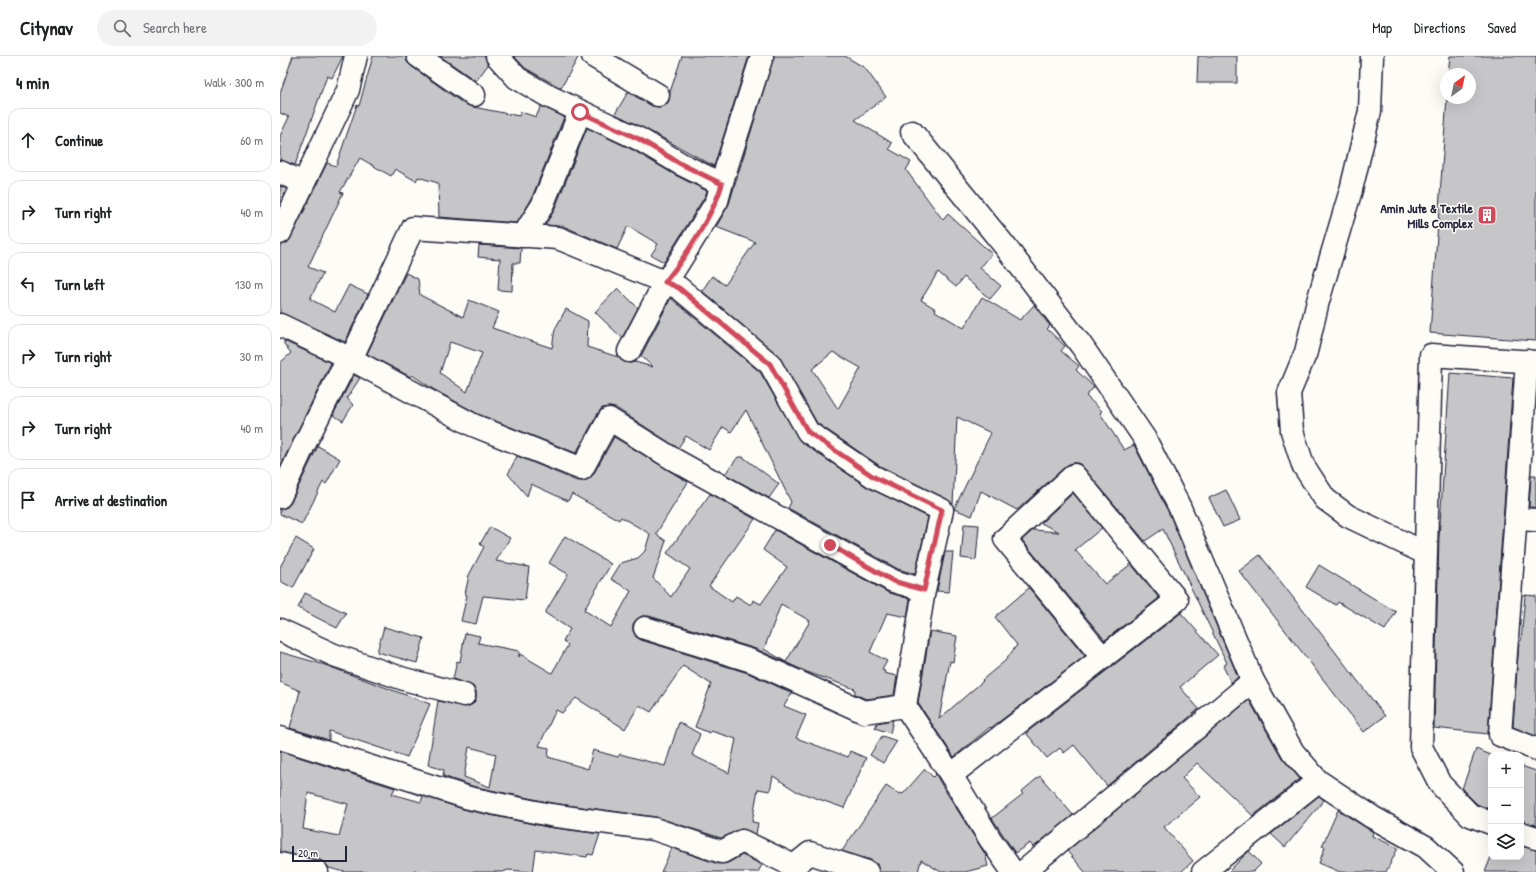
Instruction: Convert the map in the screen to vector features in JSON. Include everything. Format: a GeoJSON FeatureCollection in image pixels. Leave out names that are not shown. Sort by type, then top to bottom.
{"type":"FeatureCollection","features":[{"type":"Feature","properties":{"kind":"street"},"geometry":{"type":"LineString","coordinates":[[280,233],[348,90],[356,56]]}},
{"type":"Feature","properties":{"kind":"street"},"geometry":{"type":"LineString","coordinates":[[418,56],[474,95]]}},
{"type":"Feature","properties":{"kind":"street"},"geometry":{"type":"LineString","coordinates":[[497,56],[518,78],[580,112],[639,139],[681,164],[722,184]]}},
{"type":"Feature","properties":{"kind":"street"},"geometry":{"type":"LineString","coordinates":[[593,56],[658,95]]}},
{"type":"Feature","properties":{"kind":"street"},"geometry":{"type":"LineString","coordinates":[[629,351],[665,282],[717,201],[762,56]]}},
{"type":"Feature","properties":{"kind":"street"},"geometry":{"type":"LineString","coordinates":[[1372,56],[1370,110],[1351,190],[1318,301],[1306,352],[1289,393],[1292,431],[1303,465],[1325,499],[1348,516],[1426,553]]}},
{"type":"Feature","properties":{"kind":"street"},"geometry":{"type":"LineString","coordinates":[[523,236],[542,206],[580,112]]}},
{"type":"Feature","properties":{"kind":"street"},"geometry":{"type":"LineString","coordinates":[[912,132],[1004,245],[1081,345],[1145,439],[1180,508],[1253,681],[1293,752],[1318,781],[1372,817],[1426,847],[1453,872]]}},
{"type":"Feature","properties":{"kind":"street"},"geometry":{"type":"LineString","coordinates":[[280,172],[304,183]]}},
{"type":"Feature","properties":{"kind":"street"},"geometry":{"type":"LineString","coordinates":[[280,497],[305,443],[342,370],[351,359],[413,228],[558,238],[679,288],[770,364],[808,432],[874,477],[942,510],[924,590],[905,706],[951,775],[990,839],[1013,872]]}},
{"type":"Feature","properties":{"kind":"street"},"geometry":{"type":"LineString","coordinates":[[280,325],[351,359],[473,425],[582,470],[609,418],[672,459],[893,581],[924,590]]}},
{"type":"Feature","properties":{"kind":"street"},"geometry":{"type":"LineString","coordinates":[[1488,821],[1470,815],[1440,784],[1421,747],[1431,355],[1532,362],[1526,520],[1500,735],[1536,749]]}},
{"type":"Feature","properties":{"kind":"street"},"geometry":{"type":"LineString","coordinates":[[951,775],[1103,658],[1177,600],[1074,475],[1005,538],[1103,658]]}},
{"type":"Feature","properties":{"kind":"street"},"geometry":{"type":"LineString","coordinates":[[645,628],[752,661],[864,712],[905,706]]}},
{"type":"Feature","properties":{"kind":"street"},"geometry":{"type":"LineString","coordinates":[[280,630],[341,658],[404,679],[464,695]]}},
{"type":"Feature","properties":{"kind":"street"},"geometry":{"type":"LineString","coordinates":[[1023,872],[1253,681]]}},
{"type":"Feature","properties":{"kind":"street"},"geometry":{"type":"LineString","coordinates":[[280,738],[469,798],[550,815],[654,829],[722,852],[742,841],[794,866],[810,853],[867,872]]}},
{"type":"Feature","properties":{"kind":"street"},"geometry":{"type":"LineString","coordinates":[[1203,872],[1318,781]]}},
{"type":"Feature","properties":{"kind":"street"},"geometry":{"type":"LineString","coordinates":[[1524,834],[1536,838]]}},
{"type":"Feature","properties":{"kind":"street"},"geometry":{"type":"LineString","coordinates":[[280,864],[316,872]]}},
{"type":"Feature","properties":{"kind":"building"},"geometry":{"type":"Polygon","coordinates":[[[293,56],[343,56],[332,78],[327,76],[295,165],[280,160],[280,136],[289,117],[280,113],[280,93],[293,56]]]}},
{"type":"Feature","properties":{"kind":"building"},"geometry":{"type":"Polygon","coordinates":[[[373,56],[406,56],[407,62],[411,66],[464,104],[473,107],[519,116],[521,112],[536,117],[541,106],[564,117],[531,200],[517,223],[439,217],[438,183],[418,177],[416,181],[395,169],[391,176],[360,158],[340,192],[343,193],[308,267],[323,273],[310,299],[335,312],[349,285],[368,294],[345,342],[280,313],[280,245],[287,243],[291,238],[327,163],[336,166],[357,105],[359,106],[373,56]]]}},
{"type":"Feature","properties":{"kind":"building"},"geometry":{"type":"Polygon","coordinates":[[[440,56],[485,56],[488,65],[476,81],[440,56]]]}},
{"type":"Feature","properties":{"kind":"building"},"geometry":{"type":"Polygon","coordinates":[[[514,56],[579,56],[561,88],[525,68],[514,56]]]}},
{"type":"Feature","properties":{"kind":"building"},"geometry":{"type":"Polygon","coordinates":[[[682,56],[749,56],[714,166],[615,114],[628,92],[652,106],[665,106],[669,101],[670,92],[682,56]]]}},
{"type":"Feature","properties":{"kind":"building"},"geometry":{"type":"Polygon","coordinates":[[[774,56],[845,56],[865,68],[886,97],[855,120],[892,143],[889,149],[911,162],[906,170],[943,220],[948,214],[992,254],[980,268],[1001,286],[990,299],[964,277],[956,287],[938,272],[921,300],[936,309],[935,311],[964,328],[982,297],[1020,320],[1034,305],[1050,326],[1047,329],[1065,346],[1061,351],[1079,366],[1076,370],[1094,387],[1086,396],[1102,411],[1100,413],[1124,450],[1134,445],[1169,513],[1238,677],[1231,683],[1223,666],[1227,663],[1163,529],[1145,541],[1079,463],[1072,463],[1066,466],[1017,510],[981,491],[972,516],[954,509],[991,433],[957,417],[953,505],[947,499],[880,466],[817,423],[778,355],[702,291],[712,276],[725,285],[755,242],[716,227],[729,204],[774,56]],[[833,352],[812,369],[838,409],[861,368],[833,352]]]}},
{"type":"Feature","properties":{"kind":"building"},"geometry":{"type":"Polygon","coordinates":[[[1198,56],[1237,56],[1237,83],[1197,83],[1198,56]]]}},
{"type":"Feature","properties":{"kind":"building","name":"Amin Jute & Textile Mills Complex"},"geometry":{"type":"Polygon","coordinates":[[[1450,56],[1536,56],[1536,341],[1430,333],[1447,104],[1476,104],[1476,68],[1449,68],[1450,56]]]}},
{"type":"Feature","properties":{"kind":"building"},"geometry":{"type":"Polygon","coordinates":[[[587,128],[633,150],[675,175],[707,191],[664,262],[651,255],[658,244],[628,226],[617,249],[563,226],[545,225],[554,211],[587,128]]]}},
{"type":"Feature","properties":{"kind":"building"},"geometry":{"type":"Polygon","coordinates":[[[280,186],[287,189],[280,204],[280,186]]]}},
{"type":"Feature","properties":{"kind":"building"},"geometry":{"type":"Polygon","coordinates":[[[479,245],[521,248],[520,263],[513,263],[512,291],[498,290],[500,259],[478,257],[479,245]]]}},
{"type":"Feature","properties":{"kind":"building"},"geometry":{"type":"Polygon","coordinates":[[[406,273],[418,279],[420,295],[463,317],[469,300],[499,312],[492,328],[552,348],[555,329],[566,309],[588,321],[587,347],[618,357],[624,362],[635,362],[653,367],[641,356],[671,298],[760,372],[801,442],[867,487],[928,517],[915,574],[898,569],[788,508],[791,502],[746,410],[731,432],[723,427],[709,450],[686,436],[678,448],[616,408],[602,408],[576,453],[478,414],[433,389],[412,375],[411,377],[367,354],[406,273]],[[450,342],[440,373],[467,392],[482,353],[450,342]]]}},
{"type":"Feature","properties":{"kind":"building"},"geometry":{"type":"Polygon","coordinates":[[[618,288],[638,308],[622,338],[595,312],[618,288]]]}},
{"type":"Feature","properties":{"kind":"building"},"geometry":{"type":"Polygon","coordinates":[[[284,341],[331,363],[280,467],[280,363],[291,353],[284,344],[284,341]]]}},
{"type":"Feature","properties":{"kind":"building"},"geometry":{"type":"Polygon","coordinates":[[[1450,373],[1513,378],[1488,734],[1434,728],[1439,538],[1450,373]]]}},
{"type":"Feature","properties":{"kind":"building"},"geometry":{"type":"Polygon","coordinates":[[[354,375],[360,378],[347,398],[353,405],[343,421],[333,415],[354,375]]]}},
{"type":"Feature","properties":{"kind":"building"},"geometry":{"type":"Polygon","coordinates":[[[614,437],[688,482],[656,534],[666,541],[653,578],[671,597],[690,569],[667,553],[710,494],[755,519],[709,586],[732,602],[736,596],[751,605],[753,600],[761,604],[787,567],[763,550],[775,530],[887,592],[910,599],[907,617],[887,613],[870,652],[887,661],[882,670],[885,671],[884,673],[897,676],[894,695],[866,699],[855,694],[855,689],[807,672],[756,649],[649,616],[642,616],[633,624],[633,631],[636,637],[641,640],[748,673],[792,693],[784,706],[806,715],[796,738],[848,757],[850,751],[866,758],[844,808],[796,791],[773,776],[770,791],[758,789],[752,822],[758,823],[756,834],[741,829],[721,838],[656,817],[552,803],[472,786],[443,776],[444,770],[428,765],[438,701],[467,707],[473,704],[476,699],[476,691],[473,686],[453,679],[457,661],[460,662],[465,633],[480,636],[478,643],[519,651],[519,657],[520,654],[552,673],[568,645],[563,641],[570,629],[545,613],[568,574],[549,563],[565,536],[611,564],[584,610],[611,627],[631,591],[611,579],[621,563],[638,558],[645,551],[650,534],[621,517],[619,520],[572,494],[568,501],[531,484],[527,496],[508,474],[517,456],[577,481],[584,481],[593,475],[614,437]],[[781,604],[764,649],[786,662],[810,621],[781,604]],[[683,666],[651,712],[639,705],[625,729],[576,698],[562,713],[556,710],[539,746],[549,748],[548,757],[588,769],[593,750],[618,757],[620,754],[665,766],[679,722],[700,734],[692,755],[729,773],[736,739],[711,731],[710,733],[695,727],[711,684],[683,666]],[[469,747],[464,777],[490,787],[496,754],[469,747]]]}},
{"type":"Feature","properties":{"kind":"building"},"geometry":{"type":"Polygon","coordinates":[[[318,446],[340,459],[326,484],[323,482],[302,524],[280,514],[280,509],[287,507],[291,502],[318,446]]]}},
{"type":"Feature","properties":{"kind":"building"},"geometry":{"type":"Polygon","coordinates":[[[738,457],[743,457],[779,484],[769,498],[725,474],[738,457]]]}},
{"type":"Feature","properties":{"kind":"building"},"geometry":{"type":"Polygon","coordinates":[[[1531,475],[1536,475],[1536,507],[1529,507],[1531,475]]]}},
{"type":"Feature","properties":{"kind":"building"},"geometry":{"type":"Polygon","coordinates":[[[1226,490],[1240,520],[1223,527],[1209,498],[1226,490]]]}},
{"type":"Feature","properties":{"kind":"building"},"geometry":{"type":"Polygon","coordinates":[[[1073,493],[1102,528],[1075,550],[1105,584],[1131,564],[1159,598],[1105,640],[1022,540],[1033,530],[1059,532],[1041,523],[1073,493]]]}},
{"type":"Feature","properties":{"kind":"building"},"geometry":{"type":"Polygon","coordinates":[[[964,524],[979,525],[976,560],[961,558],[964,524]]]}},
{"type":"Feature","properties":{"kind":"building"},"geometry":{"type":"Polygon","coordinates":[[[490,527],[510,538],[496,561],[529,567],[525,600],[483,596],[476,624],[461,621],[467,595],[465,594],[469,575],[484,547],[480,544],[490,527]]]}},
{"type":"Feature","properties":{"kind":"building"},"geometry":{"type":"Polygon","coordinates":[[[296,538],[314,549],[293,588],[280,581],[280,567],[296,538]]]}},
{"type":"Feature","properties":{"kind":"building"},"geometry":{"type":"Polygon","coordinates":[[[945,552],[953,552],[949,592],[937,591],[945,552]]]}},
{"type":"Feature","properties":{"kind":"building"},"geometry":{"type":"Polygon","coordinates":[[[1260,555],[1385,716],[1364,732],[1239,571],[1260,555]]]}},
{"type":"Feature","properties":{"kind":"building"},"geometry":{"type":"Polygon","coordinates":[[[1319,565],[1396,612],[1385,630],[1338,602],[1336,605],[1306,587],[1319,565]]]}},
{"type":"Feature","properties":{"kind":"building"},"geometry":{"type":"Polygon","coordinates":[[[1029,588],[1085,656],[991,728],[990,727],[954,757],[918,703],[930,631],[957,636],[953,662],[950,661],[939,719],[1005,661],[1017,645],[995,617],[1029,588]]]}},
{"type":"Feature","properties":{"kind":"building"},"geometry":{"type":"Polygon","coordinates":[[[305,593],[346,613],[337,628],[298,608],[305,593]]]}},
{"type":"Feature","properties":{"kind":"building"},"geometry":{"type":"Polygon","coordinates":[[[1525,595],[1536,596],[1536,736],[1513,727],[1519,641],[1521,641],[1525,595]]]}},
{"type":"Feature","properties":{"kind":"building"},"geometry":{"type":"Polygon","coordinates":[[[1181,613],[1218,655],[1180,687],[1199,709],[1107,786],[1074,745],[1064,753],[1060,748],[1047,758],[1026,733],[1181,613]]]}},
{"type":"Feature","properties":{"kind":"building"},"geometry":{"type":"Polygon","coordinates":[[[384,627],[424,638],[417,663],[377,652],[384,627]]]}},
{"type":"Feature","properties":{"kind":"building"},"geometry":{"type":"Polygon","coordinates":[[[280,652],[325,665],[430,704],[407,757],[329,731],[329,740],[290,728],[300,691],[280,682],[280,652]]]}},
{"type":"Feature","properties":{"kind":"building"},"geometry":{"type":"Polygon","coordinates":[[[1249,700],[1282,758],[1300,779],[1253,816],[1197,763],[1182,778],[1200,797],[1164,827],[1193,861],[1181,872],[1085,872],[1067,851],[1249,700]]]}},
{"type":"Feature","properties":{"kind":"building"},"geometry":{"type":"Polygon","coordinates":[[[893,720],[890,733],[875,728],[877,723],[893,720]]]}},
{"type":"Feature","properties":{"kind":"building"},"geometry":{"type":"Polygon","coordinates":[[[882,736],[897,741],[883,763],[870,755],[882,736]]]}},
{"type":"Feature","properties":{"kind":"building"},"geometry":{"type":"Polygon","coordinates":[[[1476,749],[1488,754],[1488,809],[1477,804],[1462,789],[1476,749]]]}},
{"type":"Feature","properties":{"kind":"building"},"geometry":{"type":"Polygon","coordinates":[[[280,751],[395,788],[392,794],[421,802],[423,796],[466,810],[547,827],[600,834],[593,855],[588,854],[587,857],[536,850],[533,872],[508,870],[503,872],[420,872],[414,870],[413,872],[345,872],[329,868],[320,860],[280,852],[280,751]],[[308,793],[303,829],[339,836],[348,804],[308,793]]]}},
{"type":"Feature","properties":{"kind":"building"},"geometry":{"type":"Polygon","coordinates":[[[1524,767],[1536,771],[1536,825],[1524,822],[1524,767]]]}},
{"type":"Feature","properties":{"kind":"building"},"geometry":{"type":"Polygon","coordinates":[[[925,769],[933,777],[936,774],[985,854],[988,866],[965,872],[941,872],[921,860],[918,872],[879,872],[877,864],[871,860],[842,851],[886,786],[899,794],[903,794],[925,769]]]}},
{"type":"Feature","properties":{"kind":"building"},"geometry":{"type":"Polygon","coordinates":[[[1040,776],[1073,815],[1035,846],[1033,847],[1030,843],[1015,853],[992,818],[1023,794],[1021,792],[1040,776]]]}},
{"type":"Feature","properties":{"kind":"building"},"geometry":{"type":"Polygon","coordinates":[[[1319,796],[1324,800],[1285,847],[1271,834],[1319,796]]]}},
{"type":"Feature","properties":{"kind":"building"},"geometry":{"type":"Polygon","coordinates":[[[1338,810],[1373,832],[1372,836],[1398,848],[1386,872],[1340,872],[1319,863],[1325,847],[1322,846],[1338,810]]]}},
{"type":"Feature","properties":{"kind":"building"},"geometry":{"type":"Polygon","coordinates":[[[1524,847],[1536,850],[1536,872],[1485,872],[1490,860],[1524,860],[1524,847]]]}},
{"type":"Feature","properties":{"kind":"building"},"geometry":{"type":"Polygon","coordinates":[[[672,848],[718,864],[728,863],[742,855],[762,865],[758,872],[661,872],[672,848]]]}},
{"type":"Feature","properties":{"kind":"building"},"geometry":{"type":"Polygon","coordinates":[[[1249,851],[1261,864],[1253,872],[1228,872],[1249,851]]]}},
{"type":"Feature","properties":{"kind":"place","name":"Amin Jute & Textile Mills Complex"},"geometry":{"type":"Point","coordinates":[1487,215]}},
{"type":"Feature","properties":{"kind":"route"},"geometry":{"type":"LineString","coordinates":[[580,112],[639,139],[681,164],[722,184],[717,201],[665,282],[679,288],[770,364],[808,432],[874,477],[942,510],[924,590],[893,581],[830,545]]}}]}
